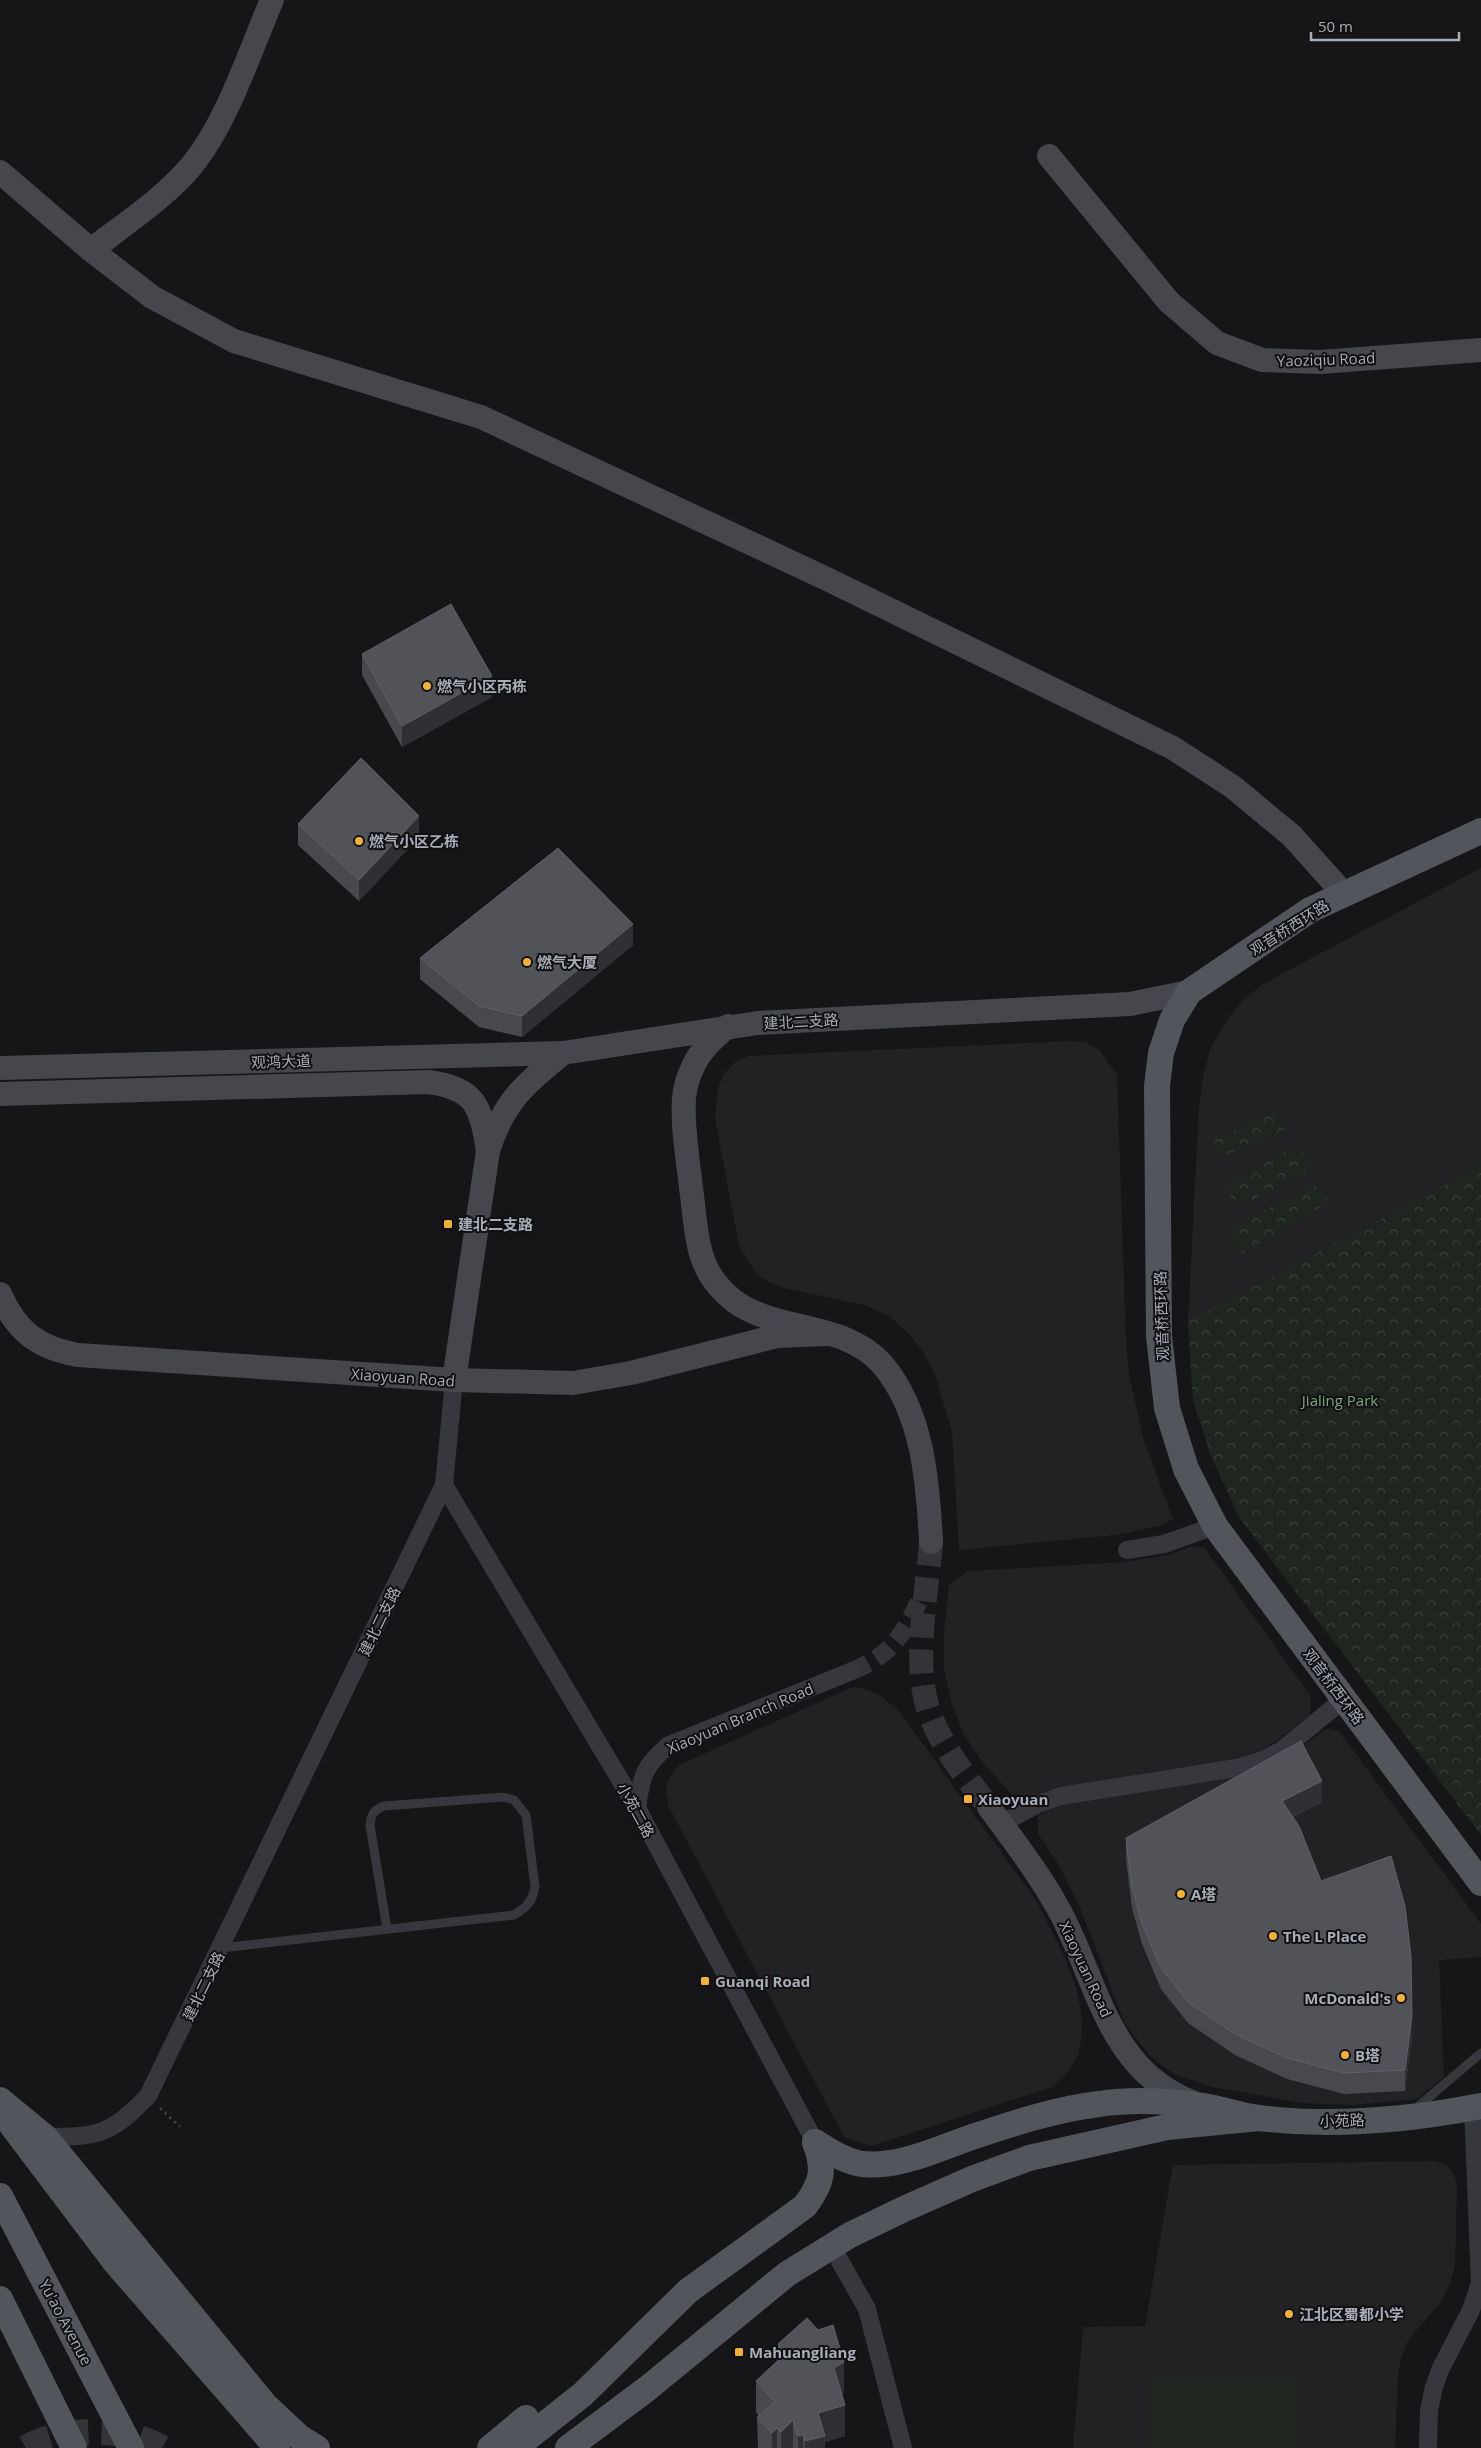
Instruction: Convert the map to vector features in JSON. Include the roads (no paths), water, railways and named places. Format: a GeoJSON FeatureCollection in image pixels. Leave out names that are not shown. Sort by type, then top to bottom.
{"type":"FeatureCollection","features":[{"type":"Feature","properties":{"kind":"main road","name":"观音桥西环路"},"geometry":{"type":"LineString","coordinates":[[1481,831],[1310,910],[1189,992],[1172,1020],[1161,1053],[1157,1086],[1159,1336],[1167,1408],[1186,1469],[1215,1526],[1481,1883]]}},
{"type":"Feature","properties":{"kind":"main road"},"geometry":{"type":"LineString","coordinates":[[0,2100],[45,2137],[266,2405],[298,2437],[317,2448]]}},
{"type":"Feature","properties":{"kind":"main road","name":"小苑路"},"geometry":{"type":"LineString","coordinates":[[815,2142],[841,2158],[879,2165],[916,2157],[1026,2120],[1099,2104],[1143,2101],[1204,2106],[1259,2118],[1326,2122],[1406,2117],[1477,2106]]}},
{"type":"Feature","properties":{"kind":"main road"},"geometry":{"type":"LineString","coordinates":[[0,2109],[115,2262],[277,2448]]}},
{"type":"Feature","properties":{"kind":"main road"},"geometry":{"type":"LineString","coordinates":[[568,2448],[648,2388],[787,2274],[850,2235],[946,2190],[1029,2158],[1167,2127],[1259,2118]]}},
{"type":"Feature","properties":{"kind":"main road"},"geometry":{"type":"LineString","coordinates":[[490,2448],[513,2439],[583,2394],[688,2292],[805,2206],[814,2194],[821,2176],[822,2160],[815,2142]]}},
{"type":"Feature","properties":{"kind":"main road","name":"Yu'ao Avenue"},"geometry":{"type":"LineString","coordinates":[[0,2196],[131,2448]]}},
{"type":"Feature","properties":{"kind":"main road"},"geometry":{"type":"LineString","coordinates":[[0,2299],[74,2448]]}},
{"type":"Feature","properties":{"kind":"main road"},"geometry":{"type":"LineString","coordinates":[[584,2448],[648,2388]]}},
{"type":"Feature","properties":{"kind":"main road"},"geometry":{"type":"LineString","coordinates":[[478,2448],[513,2439]]}},
{"type":"Feature","properties":{"kind":"street"},"geometry":{"type":"LineString","coordinates":[[91,250],[165,193],[193,164],[215,133],[272,0]]}},
{"type":"Feature","properties":{"kind":"street","name":"Yaoziqiu Road"},"geometry":{"type":"LineString","coordinates":[[1049,156],[1169,302],[1217,343],[1262,360],[1320,362],[1481,350]]}},
{"type":"Feature","properties":{"kind":"street"},"geometry":{"type":"LineString","coordinates":[[0,172],[91,250],[152,297],[234,341],[481,417],[820,576],[1173,748],[1233,787],[1292,836],[1344,894]]}},
{"type":"Feature","properties":{"kind":"street","name":"建北二支路"},"geometry":{"type":"LineString","coordinates":[[45,2137],[77,2137],[102,2132],[125,2119],[148,2096],[444,1485],[454,1380],[488,1151],[496,1125],[508,1104],[524,1084],[563,1053],[728,1026],[1130,1004],[1189,992]]}},
{"type":"Feature","properties":{"kind":"street","name":"Xiaoyuan Road"},"geometry":{"type":"LineString","coordinates":[[728,1026],[701,1052],[692,1068],[684,1096],[684,1124],[701,1252],[708,1269],[719,1285],[734,1300],[764,1316],[850,1340],[866,1350],[881,1363],[893,1378],[919,1442],[924,1462],[931,1542]]}},
{"type":"Feature","properties":{"kind":"street","name":"观鸿大道"},"geometry":{"type":"LineString","coordinates":[[0,1068],[563,1053]]}},
{"type":"Feature","properties":{"kind":"street","name":"观鸿大道"},"geometry":{"type":"LineString","coordinates":[[0,1094],[428,1082],[448,1085],[464,1093],[476,1105],[483,1121],[488,1151]]}},
{"type":"Feature","properties":{"kind":"street","name":"Xiaoyuan Road"},"geometry":{"type":"LineString","coordinates":[[0,1294],[9,1324],[44,1346],[59,1352],[78,1355],[454,1380],[573,1383],[631,1373],[777,1336],[828,1334]]}},
{"type":"Feature","properties":{"kind":"street","name":"小苑二路"},"geometry":{"type":"LineString","coordinates":[[444,1485],[637,1808],[815,2142]]}},
{"type":"Feature","properties":{"kind":"street"},"geometry":{"type":"LineString","coordinates":[[1128,1550],[1164,1544],[1215,1526]]}},
{"type":"Feature","properties":{"kind":"street","name":"Xiaoyuan Branch Road"},"geometry":{"type":"LineString","coordinates":[[637,1808],[641,1781],[646,1767],[669,1745],[852,1671]]}},
{"type":"Feature","properties":{"kind":"street"},"geometry":{"type":"LineString","coordinates":[[995,1816],[1061,1796],[1236,1768],[1260,1761],[1282,1750],[1344,1699]]}},
{"type":"Feature","properties":{"kind":"street","name":"Xiaoyuan Road"},"geometry":{"type":"LineString","coordinates":[[995,1816],[1036,1871],[1058,1909],[1118,2039],[1132,2060],[1145,2075],[1162,2088],[1204,2106]]}},
{"type":"Feature","properties":{"kind":"street"},"geometry":{"type":"LineString","coordinates":[[1428,2448],[1429,2410],[1434,2387],[1441,2368],[1471,2310],[1480,2283],[1477,2106]]}},
{"type":"Feature","properties":{"kind":"street"},"geometry":{"type":"LineString","coordinates":[[832,2247],[867,2308],[903,2448]]}},
{"type":"Feature","properties":{"kind":"lane"},"geometry":{"type":"LineString","coordinates":[[221,1948],[388,1929],[514,1914],[526,1907],[533,1898],[535,1887],[526,1815],[514,1800],[504,1797],[384,1806],[376,1809],[371,1816],[370,1825],[388,1929]]}},
{"type":"Feature","properties":{"kind":"lane"},"geometry":{"type":"LineString","coordinates":[[1406,2117],[1481,2053]]}},
{"type":"Feature","properties":{"kind":"tunnel"},"geometry":{"type":"LineString","coordinates":[[931,1542],[921,1654],[925,1697],[931,1717],[942,1741],[964,1775],[989,1807]]}},
{"type":"Feature","properties":{"kind":"tunnel"},"geometry":{"type":"LineString","coordinates":[[852,1671],[868,1664],[891,1646],[908,1624],[928,1581]]}},
{"type":"Feature","properties":{"kind":"tunnel"},"geometry":{"type":"LineString","coordinates":[[26,2448],[58,2436],[94,2432],[130,2436],[162,2448]]}},
{"type":"Feature","properties":{"kind":"place","name":"燃气小区丙栋"},"geometry":{"type":"Point","coordinates":[427,686]}},
{"type":"Feature","properties":{"kind":"place","name":"燃气小区乙栋"},"geometry":{"type":"Point","coordinates":[359,841]}},
{"type":"Feature","properties":{"kind":"place","name":"燃气大厦"},"geometry":{"type":"Point","coordinates":[527,962]}},
{"type":"Feature","properties":{"kind":"place","name":"建北二支路"},"geometry":{"type":"Point","coordinates":[448,1224]}},
{"type":"Feature","properties":{"kind":"place","name":"Xiaoyuan"},"geometry":{"type":"Point","coordinates":[968,1799]}},
{"type":"Feature","properties":{"kind":"place","name":"A塔"},"geometry":{"type":"Point","coordinates":[1181,1894]}},
{"type":"Feature","properties":{"kind":"place","name":"The L Place"},"geometry":{"type":"Point","coordinates":[1273,1936]}},
{"type":"Feature","properties":{"kind":"place","name":"Guanqi Road"},"geometry":{"type":"Point","coordinates":[705,1981]}},
{"type":"Feature","properties":{"kind":"place","name":"McDonald's"},"geometry":{"type":"Point","coordinates":[1401,1998]}},
{"type":"Feature","properties":{"kind":"place","name":"B塔"},"geometry":{"type":"Point","coordinates":[1345,2055]}},
{"type":"Feature","properties":{"kind":"place","name":"江北区蜀都小学"},"geometry":{"type":"Point","coordinates":[1289,2314]}},
{"type":"Feature","properties":{"kind":"place","name":"Mahuangliang"},"geometry":{"type":"Point","coordinates":[739,2352]}},
{"type":"Feature","properties":{"kind":"park label","name":"Jialing Park"},"geometry":{"type":"Point","coordinates":[1340,1400]}}]}
